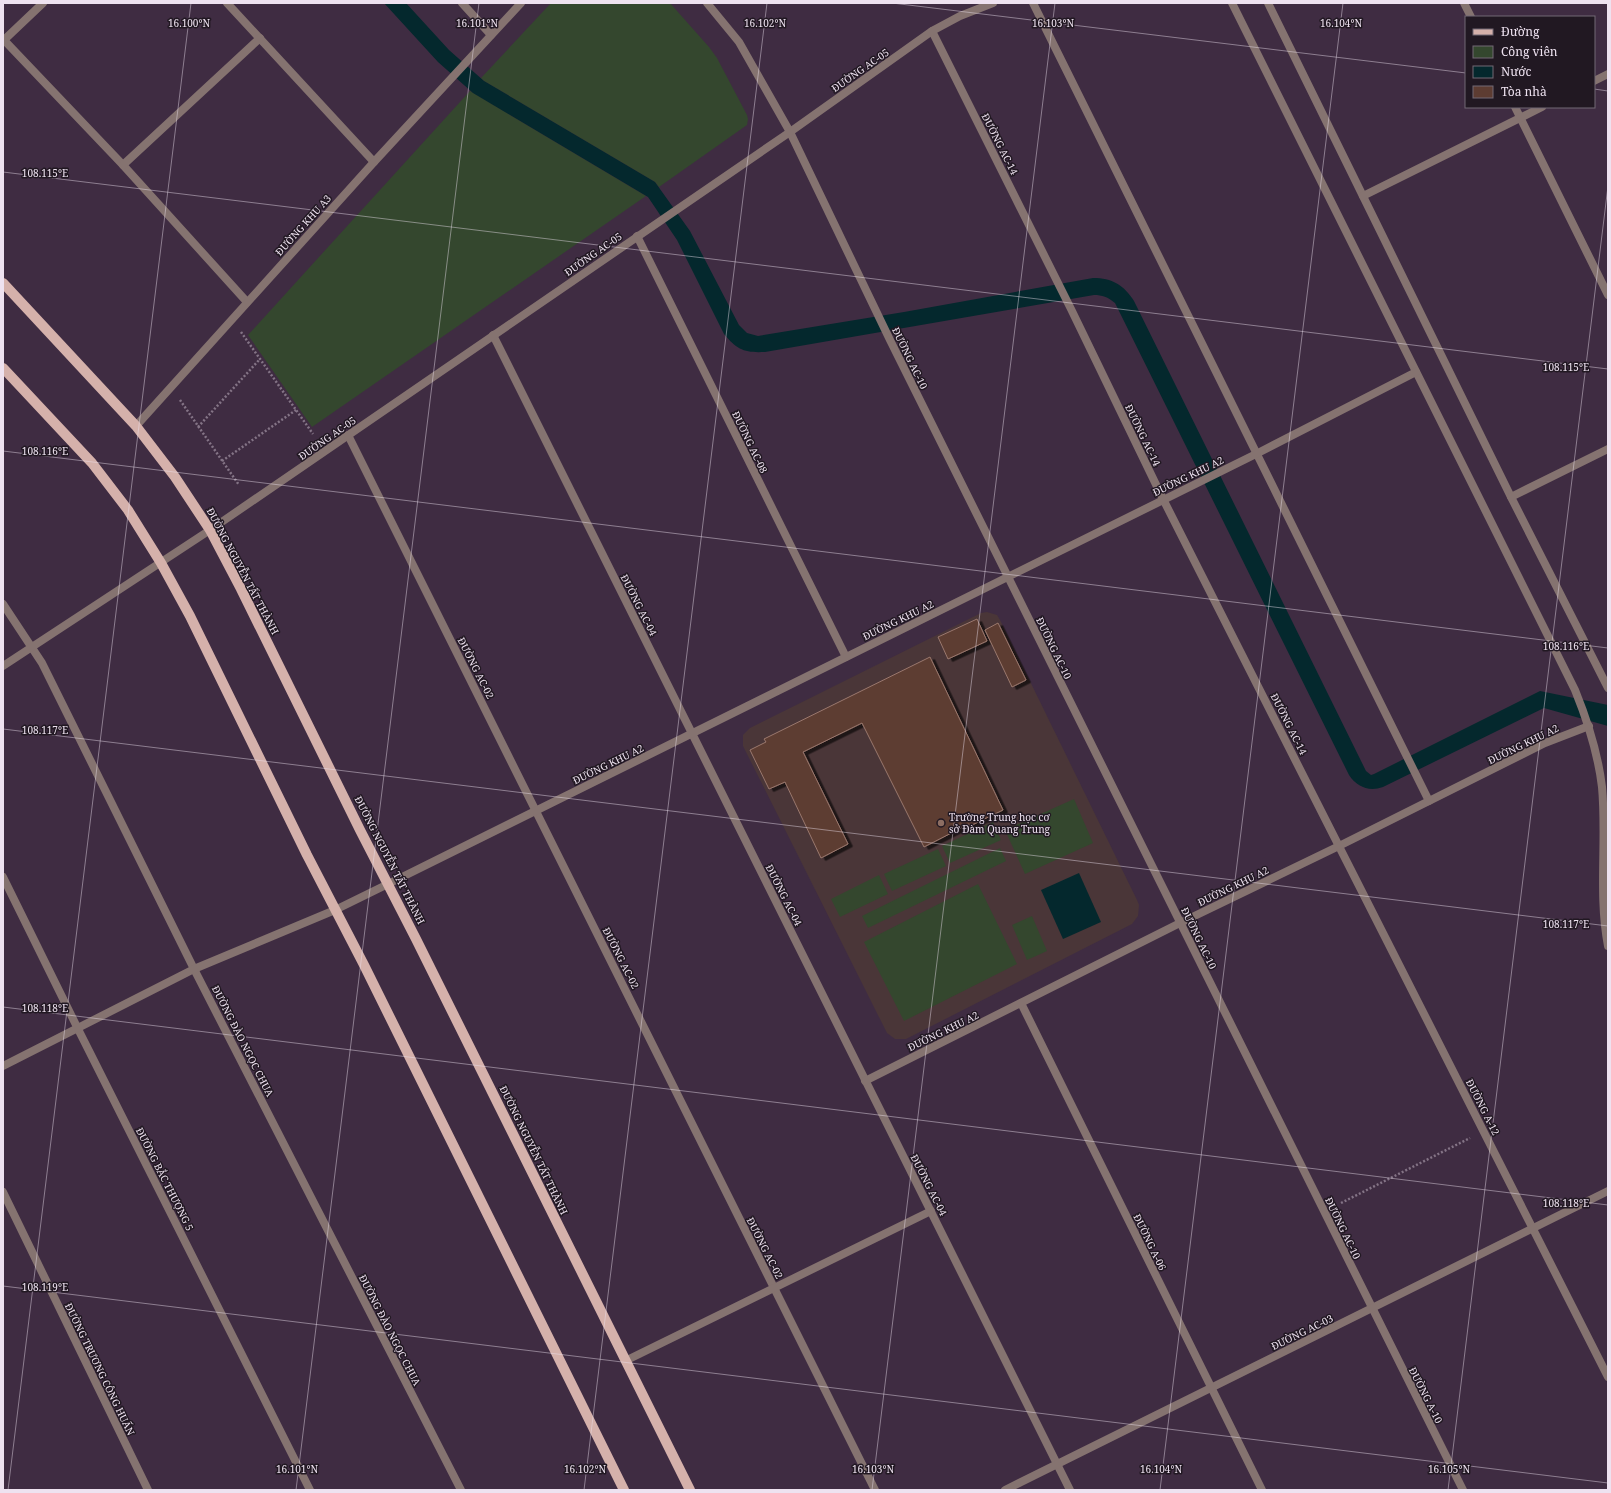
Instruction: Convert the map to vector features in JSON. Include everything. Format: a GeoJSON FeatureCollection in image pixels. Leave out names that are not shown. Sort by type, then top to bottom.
{"type":"FeatureCollection","features":[{"type":"Feature","properties":{"kind":"main road","name":"ĐƯỜNG NGUYỄN TẤT THÀNH"},"geometry":{"type":"LineString","coordinates":[[3,283],[136,426],[175,476],[210,530],[241,589],[690,1490]]}},
{"type":"Feature","properties":{"kind":"main road"},"geometry":{"type":"LineString","coordinates":[[3,368],[92,463],[128,510],[161,563],[190,616],[624,1490]]}},
{"type":"Feature","properties":{"kind":"street"},"geometry":{"type":"LineString","coordinates":[[44,3],[4,39],[123,165],[247,302]]}},
{"type":"Feature","properties":{"kind":"street"},"geometry":{"type":"LineString","coordinates":[[227,3],[374,162]]}},
{"type":"Feature","properties":{"kind":"street"},"geometry":{"type":"LineString","coordinates":[[462,3],[491,35]]}},
{"type":"Feature","properties":{"kind":"street","name":"ĐƯỜNG KHU A3"},"geometry":{"type":"LineString","coordinates":[[136,426],[374,162],[521,3]]}},
{"type":"Feature","properties":{"kind":"street","name":"ĐƯỜNG AC-10"},"geometry":{"type":"LineString","coordinates":[[708,3],[739,42],[790,132],[890,340],[1372,1308]]}},
{"type":"Feature","properties":{"kind":"street","name":"ĐƯỜNG AC-05"},"geometry":{"type":"LineString","coordinates":[[3,666],[210,530],[680,206],[790,132],[932,31],[960,16],[993,3]]}},
{"type":"Feature","properties":{"kind":"street"},"geometry":{"type":"LineString","coordinates":[[1033,3],[1428,801]]}},
{"type":"Feature","properties":{"kind":"street"},"geometry":{"type":"LineString","coordinates":[[1232,3],[1575,690],[1589,726],[1597,757],[1602,789],[1604,904],[1608,946]]}},
{"type":"Feature","properties":{"kind":"street"},"geometry":{"type":"LineString","coordinates":[[1268,3],[1511,497],[1607,686]]}},
{"type":"Feature","properties":{"kind":"street"},"geometry":{"type":"LineString","coordinates":[[1464,3],[1470,16]]}},
{"type":"Feature","properties":{"kind":"street","name":"ĐƯỜNG AC-14"},"geometry":{"type":"LineString","coordinates":[[932,31],[1056,278],[1163,499],[1339,846]]}},
{"type":"Feature","properties":{"kind":"street"},"geometry":{"type":"LineString","coordinates":[[123,165],[260,38]]}},
{"type":"Feature","properties":{"kind":"street"},"geometry":{"type":"LineString","coordinates":[[1595,80],[1608,74]]}},
{"type":"Feature","properties":{"kind":"street"},"geometry":{"type":"LineString","coordinates":[[1516,108],[1608,295]]}},
{"type":"Feature","properties":{"kind":"street"},"geometry":{"type":"LineString","coordinates":[[1363,196],[1540,108]]}},
{"type":"Feature","properties":{"kind":"street","name":"ĐƯỜNG AC-08"},"geometry":{"type":"LineString","coordinates":[[637,236],[846,657]]}},
{"type":"Feature","properties":{"kind":"street","name":"ĐƯỜNG AC-04"},"geometry":{"type":"LineString","coordinates":[[493,335],[1070,1490]]}},
{"type":"Feature","properties":{"kind":"street","name":"ĐƯỜNG KHU A2"},"geometry":{"type":"LineString","coordinates":[[3,1066],[194,969],[335,910],[388,884],[1256,454],[1416,372]]}},
{"type":"Feature","properties":{"kind":"street","name":"ĐƯỜNG AC-02"},"geometry":{"type":"LineString","coordinates":[[348,435],[875,1490]]}},
{"type":"Feature","properties":{"kind":"street"},"geometry":{"type":"LineString","coordinates":[[1511,497],[1608,449]]}},
{"type":"Feature","properties":{"kind":"street","name":"ĐƯỜNG ĐÀO NGỌC CHUA"},"geometry":{"type":"LineString","coordinates":[[3,604],[42,663],[194,969],[461,1490]]}},
{"type":"Feature","properties":{"kind":"street","name":"ĐƯỜNG KHU A2"},"geometry":{"type":"LineString","coordinates":[[866,1081],[1180,923],[1339,846],[1545,743],[1589,726]]}},
{"type":"Feature","properties":{"kind":"street","name":"ĐƯỜNG A-12"},"geometry":{"type":"LineString","coordinates":[[1339,846],[1608,1377]]}},
{"type":"Feature","properties":{"kind":"street","name":"ĐƯỜNG BẮC THƯỢNG 5"},"geometry":{"type":"LineString","coordinates":[[3,877],[310,1490]]}},
{"type":"Feature","properties":{"kind":"street","name":"ĐƯỜNG A-06"},"geometry":{"type":"LineString","coordinates":[[1021,1003],[1262,1490]]}},
{"type":"Feature","properties":{"kind":"street","name":"ĐƯỜNG AC-03"},"geometry":{"type":"LineString","coordinates":[[1005,1490],[1608,1191]]}},
{"type":"Feature","properties":{"kind":"street","name":"ĐƯỜNG TRƯƠNG CÔNG HUẤN"},"geometry":{"type":"LineString","coordinates":[[3,1192],[148,1490]]}},
{"type":"Feature","properties":{"kind":"street"},"geometry":{"type":"LineString","coordinates":[[625,1361],[931,1211]]}},
{"type":"Feature","properties":{"kind":"street","name":"ĐƯỜNG A-10"},"geometry":{"type":"LineString","coordinates":[[1372,1308],[1463,1490]]}},
{"type":"Feature","properties":{"kind":"path"},"geometry":{"type":"LineString","coordinates":[[242,332],[313,434]]}},
{"type":"Feature","properties":{"kind":"path"},"geometry":{"type":"LineString","coordinates":[[198,427],[260,359]]}},
{"type":"Feature","properties":{"kind":"path"},"geometry":{"type":"LineString","coordinates":[[180,400],[238,485]]}},
{"type":"Feature","properties":{"kind":"path"},"geometry":{"type":"LineString","coordinates":[[222,461],[296,410]]}},
{"type":"Feature","properties":{"kind":"path"},"geometry":{"type":"LineString","coordinates":[[1341,1203],[1470,1138]]}},
{"type":"Feature","properties":{"kind":"shaded area","name":"Trường Trung học cơ sở Đàm Quang Trung"},"geometry":{"type":"Polygon","coordinates":[[[987,612],[997,615],[1000,620],[1137,900],[1139,905],[1138,916],[1132,924],[906,1039],[895,1039],[887,1033],[743,746],[743,735],[750,728],[981,613],[987,612]]]}},
{"type":"Feature","properties":{"kind":"green space"},"geometry":{"type":"Polygon","coordinates":[[[551,3],[670,3],[717,58],[747,115],[747,125],[659,187],[655,182],[484,81],[481,78],[551,3]]]}},
{"type":"Feature","properties":{"kind":"green space"},"geometry":{"type":"Polygon","coordinates":[[[470,91],[646,196],[312,427],[248,335],[470,91]]]}},
{"type":"Feature","properties":{"kind":"green space"},"geometry":{"type":"Polygon","coordinates":[[[1074,799],[1093,843],[1025,874],[1005,830],[1074,799]]]}},
{"type":"Feature","properties":{"kind":"green space"},"geometry":{"type":"Polygon","coordinates":[[[993,822],[1001,840],[950,863],[942,846],[993,822]]]}},
{"type":"Feature","properties":{"kind":"green space"},"geometry":{"type":"Polygon","coordinates":[[[1000,848],[1006,861],[868,928],[862,916],[1000,848]]]}},
{"type":"Feature","properties":{"kind":"green space"},"geometry":{"type":"Polygon","coordinates":[[[938,849],[946,866],[892,891],[884,874],[938,849]]]}},
{"type":"Feature","properties":{"kind":"green space"},"geometry":{"type":"Polygon","coordinates":[[[879,875],[888,894],[840,917],[831,899],[879,875]]]}},
{"type":"Feature","properties":{"kind":"green space"},"geometry":{"type":"Polygon","coordinates":[[[978,884],[1017,964],[904,1021],[864,942],[978,884]]]}},
{"type":"Feature","properties":{"kind":"green space"},"geometry":{"type":"Polygon","coordinates":[[[1032,916],[1047,951],[1027,960],[1012,925],[1032,916]]]}},
{"type":"Feature","properties":{"kind":"water"},"geometry":{"type":"Polygon","coordinates":[[[384,3],[406,3],[449,50],[484,81],[655,182],[690,231],[739,325],[747,333],[758,336],[904,312],[1093,278],[1106,279],[1122,287],[1134,301],[1366,771],[1371,775],[1540,691],[1608,705],[1608,726],[1544,708],[1383,787],[1368,789],[1356,783],[1349,775],[1115,303],[1100,295],[1094,295],[765,352],[752,352],[737,347],[724,334],[677,240],[648,197],[473,93],[438,62],[384,3]]]}},
{"type":"Feature","properties":{"kind":"water"},"geometry":{"type":"Polygon","coordinates":[[[1079,873],[1101,922],[1063,939],[1041,890],[1079,873]]]}},
{"type":"Feature","properties":{"kind":"building"},"geometry":{"type":"Polygon","coordinates":[[[977,619],[987,641],[948,659],[938,637],[977,619]]]}},
{"type":"Feature","properties":{"kind":"building"},"geometry":{"type":"Polygon","coordinates":[[[998,623],[1026,680],[1012,687],[985,630],[998,623]]]}},
{"type":"Feature","properties":{"kind":"building"},"geometry":{"type":"Polygon","coordinates":[[[930,657],[1003,810],[970,826],[969,824],[924,847],[862,723],[803,752],[848,844],[821,858],[785,782],[769,789],[750,750],[766,742],[764,739],[930,657]]]}},
{"type":"Feature","properties":{"kind":"place","name":"Trường Trung học cơ sở Đàm Quang Trung"},"geometry":{"type":"Point","coordinates":[941,823]}}]}
